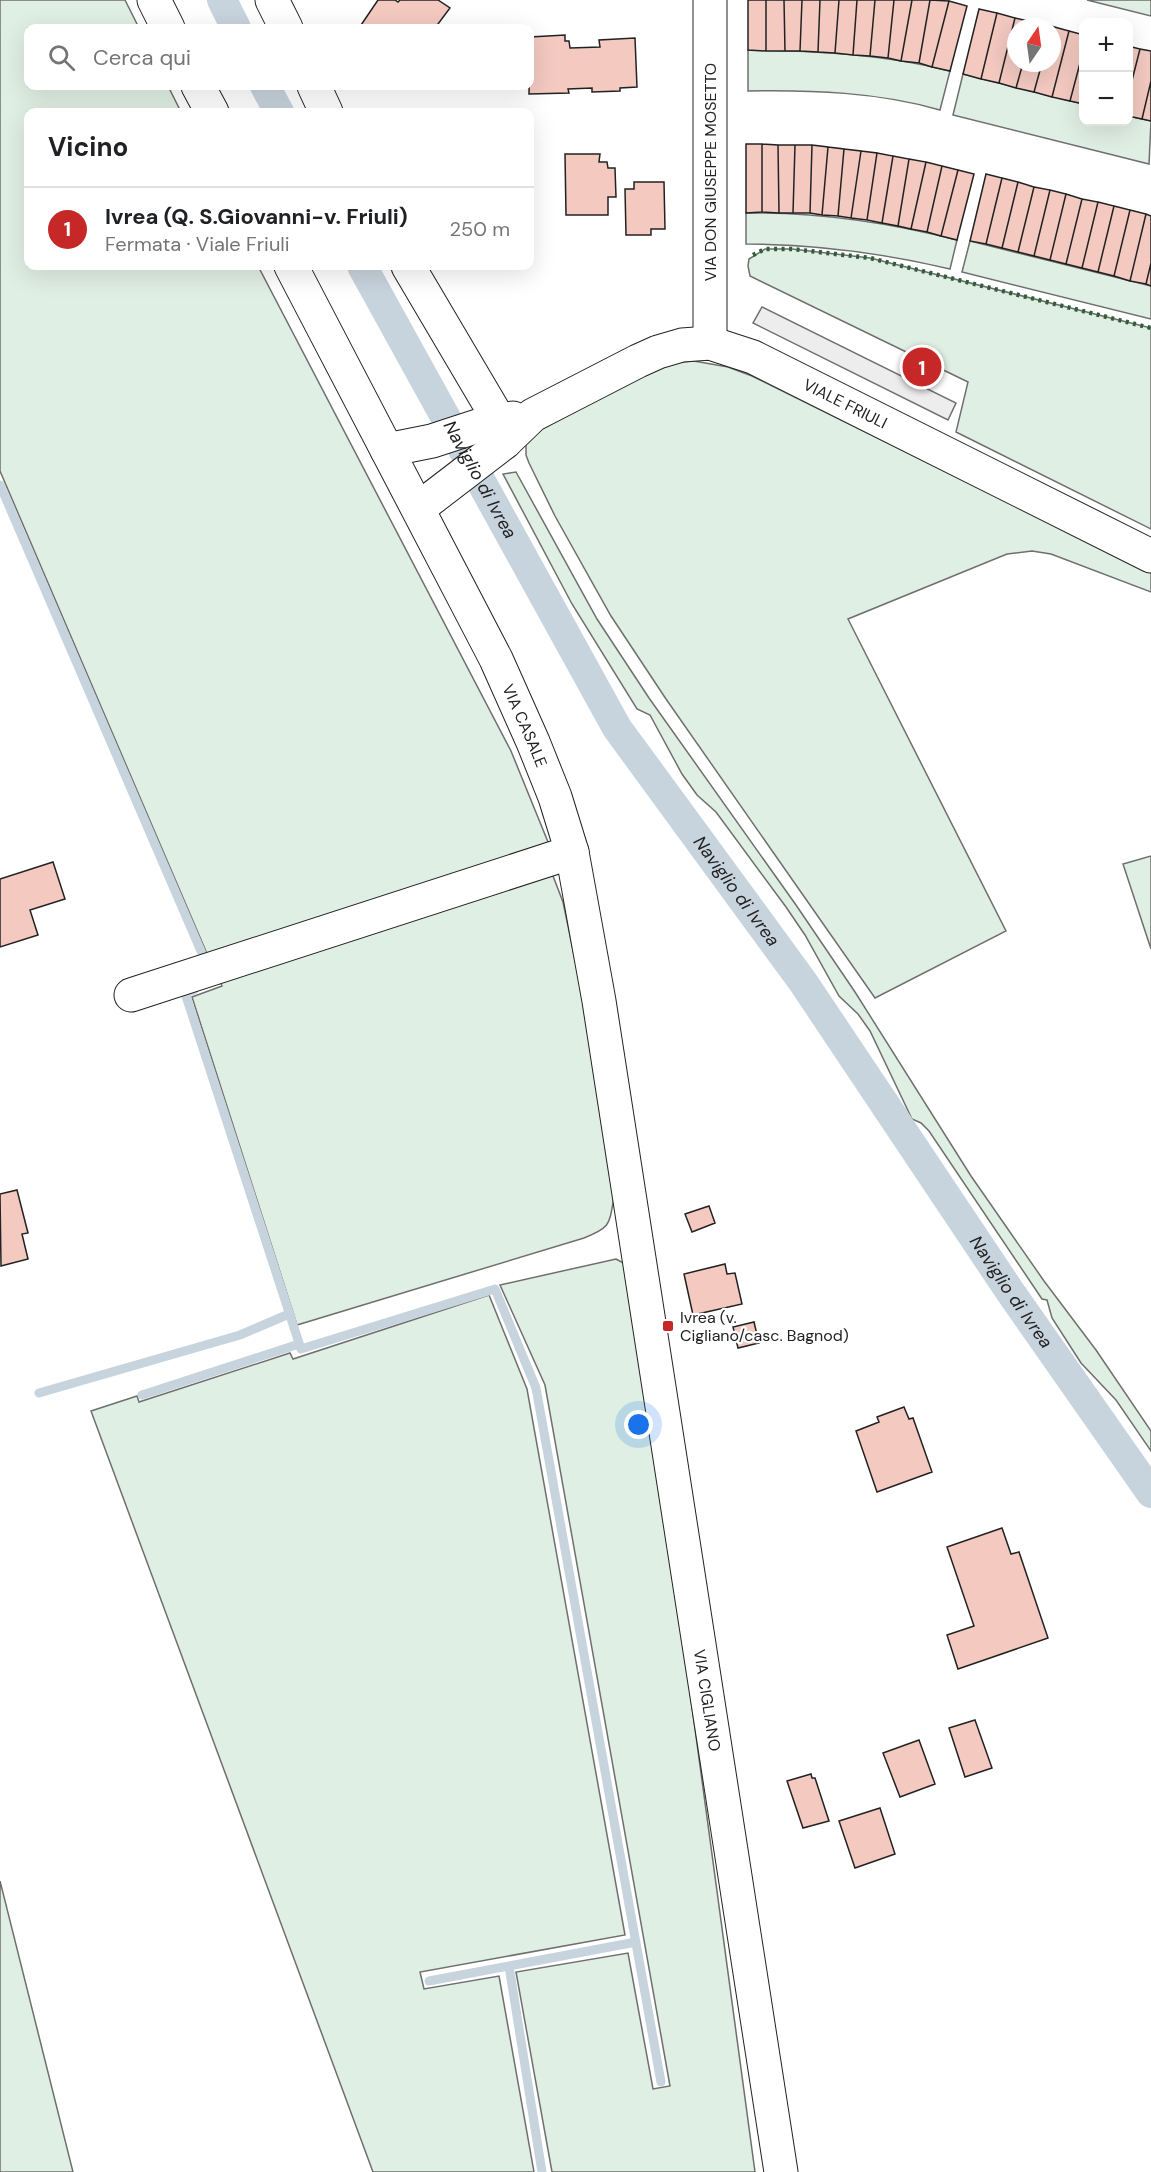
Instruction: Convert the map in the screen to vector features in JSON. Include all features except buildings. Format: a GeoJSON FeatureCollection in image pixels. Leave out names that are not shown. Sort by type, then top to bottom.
{"type":"FeatureCollection","features":[{"type":"Feature","properties":{"kind":"main road"},"geometry":{"type":"LineString","coordinates":[[154,0],[166,24]]}},
{"type":"Feature","properties":{"kind":"main road"},"geometry":{"type":"LineString","coordinates":[[272,0],[284,24]]}},
{"type":"Feature","properties":{"kind":"main road","name":"VIA DON GIUSEPPE MOSETTO"},"geometry":{"type":"LineString","coordinates":[[710,0],[710,343]]}},
{"type":"Feature","properties":{"kind":"main road"},"geometry":{"type":"LineString","coordinates":[[200,90],[210,108]]}},
{"type":"Feature","properties":{"kind":"main road"},"geometry":{"type":"LineString","coordinates":[[316,90],[324,108]]}},
{"type":"Feature","properties":{"kind":"main road","name":"VIA CASALE"},"geometry":{"type":"LineString","coordinates":[[293,270],[496,659],[534,742],[555,797],[572,852],[599,1001],[635,1229]]}},
{"type":"Feature","properties":{"kind":"main road"},"geometry":{"type":"LineString","coordinates":[[410,270],[492,410],[499,432]]}},
{"type":"Feature","properties":{"kind":"main road","name":"VIALE FRIULI"},"geometry":{"type":"LineString","coordinates":[[387,450],[499,432],[658,352],[681,345],[710,343],[753,357],[1151,556]]}},
{"type":"Feature","properties":{"kind":"main road","name":"VIALE FRIULI"},"geometry":{"type":"LineString","coordinates":[[419,508],[447,487],[499,432]]}},
{"type":"Feature","properties":{"kind":"main road"},"geometry":{"type":"LineString","coordinates":[[131,995],[572,852]]}},
{"type":"Feature","properties":{"kind":"main road","name":"VIA CIGLIANO"},"geometry":{"type":"LineString","coordinates":[[635,1229],[782,2172]]}},
{"type":"Feature","properties":{"kind":"green space"},"geometry":{"type":"Polygon","coordinates":[[[0,0],[125,0],[137,24],[24,24],[24,90],[170,90],[179,108],[24,108],[24,270],[260,270],[511,751],[548,842],[546,846],[208,956],[0,471],[0,0]]]}},
{"type":"Feature","properties":{"kind":"green space"},"geometry":{"type":"Polygon","coordinates":[[[1087,0],[1151,0],[1151,16],[1087,0]]]}},
{"type":"Feature","properties":{"kind":"green space"},"geometry":{"type":"Polygon","coordinates":[[[748,50],[850,54],[950,71],[940,110],[893,99],[845,93],[748,91],[748,50]]]}},
{"type":"Feature","properties":{"kind":"green space"},"geometry":{"type":"Polygon","coordinates":[[[963,74],[1079,103],[1079,126],[1133,126],[1133,117],[1151,121],[1149,164],[953,115],[963,74]]]}},
{"type":"Feature","properties":{"kind":"green space"},"geometry":{"type":"Polygon","coordinates":[[[746,213],[800,214],[852,219],[957,240],[950,269],[899,258],[849,251],[746,244],[746,213]]]}},
{"type":"Feature","properties":{"kind":"green space"},"geometry":{"type":"Polygon","coordinates":[[[970,241],[1151,286],[1151,319],[962,272],[970,241]]]}},
{"type":"Feature","properties":{"kind":"green space"},"geometry":{"type":"Polygon","coordinates":[[[765,249],[792,249],[870,258],[1151,328],[1151,529],[956,432],[968,382],[750,276],[749,259],[765,249]]]}},
{"type":"Feature","properties":{"kind":"green space"},"geometry":{"type":"Polygon","coordinates":[[[694,361],[728,367],[752,376],[1029,513],[1151,570],[1151,592],[1051,554],[1032,551],[1007,554],[848,619],[1006,931],[875,998],[666,699],[611,616],[555,516],[526,455],[526,444],[533,434],[653,369],[671,363],[694,361]]]}},
{"type":"Feature","properties":{"kind":"green space"},"geometry":{"type":"Polygon","coordinates":[[[516,472],[597,619],[649,698],[855,992],[971,1176],[1151,1431],[1151,1451],[1116,1400],[1081,1363],[1052,1318],[1047,1300],[1042,1299],[929,1131],[921,1123],[912,1119],[870,1031],[858,1014],[839,996],[805,935],[786,907],[716,812],[697,795],[682,774],[650,715],[637,709],[572,604],[503,474],[516,472]]]}},
{"type":"Feature","properties":{"kind":"green space"},"geometry":{"type":"Polygon","coordinates":[[[1151,856],[1151,949],[1123,864],[1151,856]]]}},
{"type":"Feature","properties":{"kind":"green space"},"geometry":{"type":"Polygon","coordinates":[[[547,875],[553,876],[563,902],[584,1003],[614,1197],[607,1224],[604,1228],[584,1238],[297,1325],[192,997],[222,986],[218,976],[547,875]]]}},
{"type":"Feature","properties":{"kind":"green space"},"geometry":{"type":"Polygon","coordinates":[[[616,1259],[627,1265],[662,1485],[755,2172],[552,2172],[516,1972],[628,1953],[653,2089],[670,2086],[545,1385],[500,1285],[616,1259]]]}},
{"type":"Feature","properties":{"kind":"green space"},"geometry":{"type":"Polygon","coordinates":[[[489,1295],[527,1389],[625,1935],[420,1972],[424,1989],[499,1976],[534,2172],[373,2172],[91,1411],[137,1396],[139,1402],[290,1353],[293,1359],[489,1295]]]}},
{"type":"Feature","properties":{"kind":"green space"},"geometry":{"type":"Polygon","coordinates":[[[0,1881],[73,2172],[0,2172],[0,1881]]]}},
{"type":"Feature","properties":{"kind":"shaded area"},"geometry":{"type":"Polygon","coordinates":[[[762,307],[956,403],[948,420],[753,323],[762,307]]]}},
{"type":"Feature","properties":{"kind":"waterway","name":"Naviglio di Ivrea"},"geometry":{"type":"LineString","coordinates":[[222,0],[234,24]]}},
{"type":"Feature","properties":{"kind":"waterway","name":"Naviglio di Ivrea"},"geometry":{"type":"LineString","coordinates":[[267,90],[277,108]]}},
{"type":"Feature","properties":{"kind":"waterway","name":"Naviglio di Ivrea"},"geometry":{"type":"LineString","coordinates":[[364,270],[617,728],[803,982],[1009,1290],[1151,1493]]}},
{"type":"Feature","properties":{"kind":"waterway"},"geometry":{"type":"LineString","coordinates":[[0,485],[207,965]]}},
{"type":"Feature","properties":{"kind":"waterway"},"geometry":{"type":"LineString","coordinates":[[194,990],[185,993],[301,1349],[495,1289],[536,1388],[661,2082]]}},
{"type":"Feature","properties":{"kind":"waterway"},"geometry":{"type":"LineString","coordinates":[[39,1393],[240,1335],[289,1314]]}},
{"type":"Feature","properties":{"kind":"waterway"},"geometry":{"type":"LineString","coordinates":[[142,1395],[299,1344]]}},
{"type":"Feature","properties":{"kind":"waterway"},"geometry":{"type":"LineString","coordinates":[[429,1981],[636,1942]]}},
{"type":"Feature","properties":{"kind":"waterway"},"geometry":{"type":"LineString","coordinates":[[509,1966],[542,2172]]}},
{"type":"Feature","properties":{"kind":"hedge"},"geometry":{"type":"LineString","coordinates":[[753,255],[765,249],[792,249],[870,258],[1151,328]]}},
{"type":"Feature","properties":{"kind":"place","name":"Ivrea (Q. S.Giovanni-v. Friuli)"},"geometry":{"type":"Point","coordinates":[922,367]}},
{"type":"Feature","properties":{"kind":"place","name":"Ivrea (v. Cigliano/casc. Bagnod)"},"geometry":{"type":"Point","coordinates":[668,1326]}}]}
